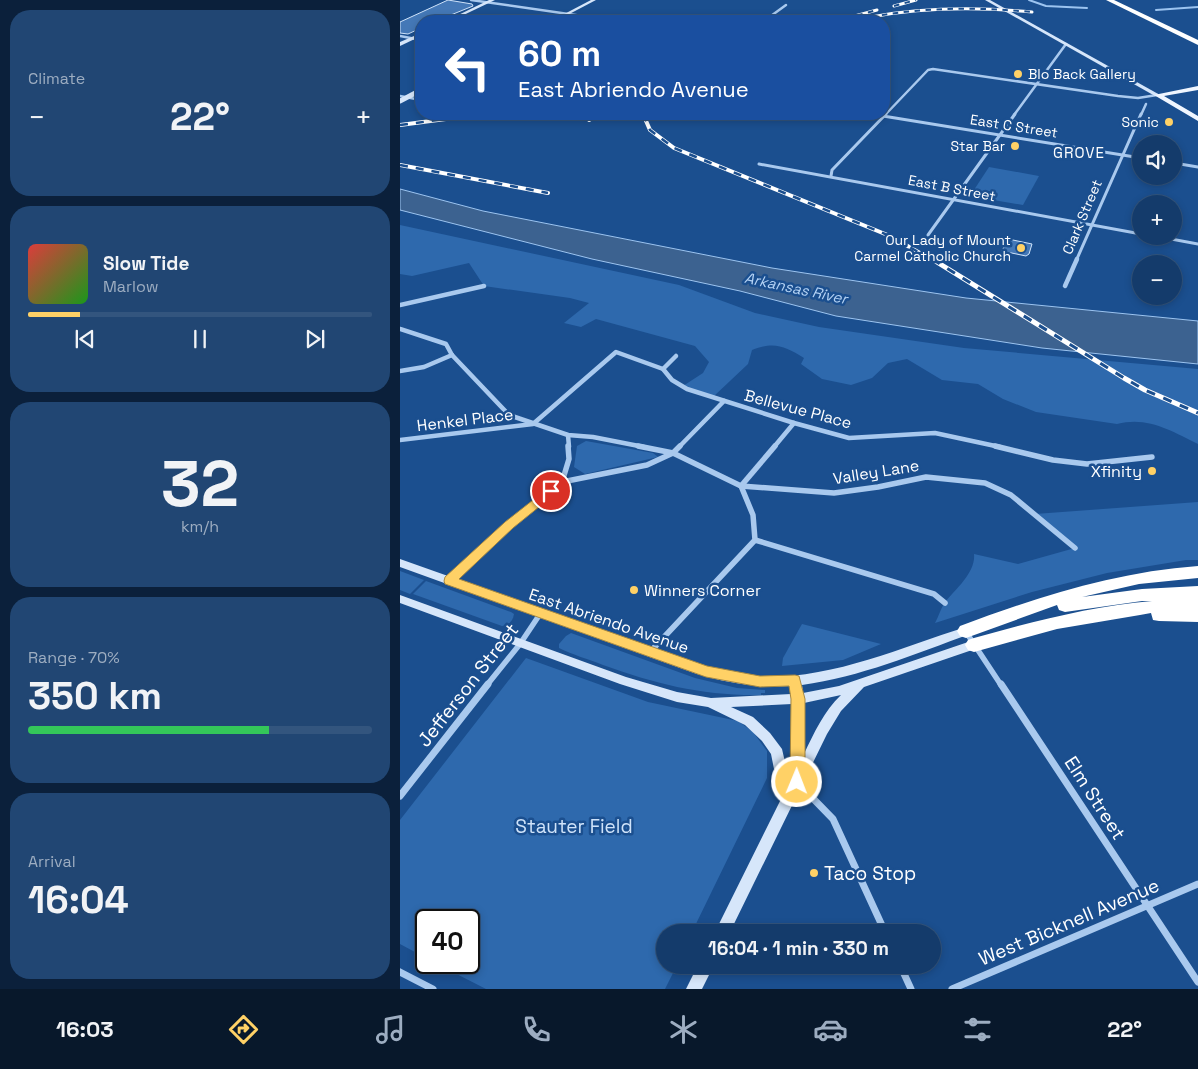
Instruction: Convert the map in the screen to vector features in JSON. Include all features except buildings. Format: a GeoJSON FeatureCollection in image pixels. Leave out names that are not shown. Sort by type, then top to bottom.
{"type":"FeatureCollection","features":[{"type":"Feature","properties":{"kind":"highway"},"geometry":{"type":"LineString","coordinates":[[1109,0],[1198,43]]}},
{"type":"Feature","properties":{"kind":"highway"},"geometry":{"type":"LineString","coordinates":[[1127,0],[1198,34]]}},
{"type":"Feature","properties":{"kind":"highway"},"geometry":{"type":"LineString","coordinates":[[970,638],[990,622],[1070,595],[1165,574],[1198,572]]}},
{"type":"Feature","properties":{"kind":"highway"},"geometry":{"type":"LineString","coordinates":[[990,622],[1108,599],[1198,592]]}},
{"type":"Feature","properties":{"kind":"highway"},"geometry":{"type":"LineString","coordinates":[[970,638],[1119,610],[1198,604]]}},
{"type":"Feature","properties":{"kind":"highway"},"geometry":{"type":"LineString","coordinates":[[1065,620],[1146,615],[1198,616]]}},
{"type":"Feature","properties":{"kind":"main road"},"geometry":{"type":"LineString","coordinates":[[567,14],[594,0]]}},
{"type":"Feature","properties":{"kind":"main road"},"geometry":{"type":"LineString","coordinates":[[988,0],[1198,119]]}},
{"type":"Feature","properties":{"kind":"main road"},"geometry":{"type":"LineString","coordinates":[[461,15],[490,1]]}},
{"type":"Feature","properties":{"kind":"main road"},"geometry":{"type":"LineString","coordinates":[[400,44],[415,37]]}},
{"type":"Feature","properties":{"kind":"main road"},"geometry":{"type":"LineString","coordinates":[[1157,95],[1198,88]]}},
{"type":"Feature","properties":{"kind":"main road"},"geometry":{"type":"LineString","coordinates":[[400,101],[415,93]]}},
{"type":"Feature","properties":{"kind":"main road","name":"East Abriendo Avenue"},"geometry":{"type":"LineString","coordinates":[[400,563],[706,672],[760,682],[795,680],[848,672],[970,638]]}},
{"type":"Feature","properties":{"kind":"main road"},"geometry":{"type":"LineString","coordinates":[[400,599],[520,644],[642,686],[677,697],[711,703],[798,699],[861,685],[970,638]]}},
{"type":"Feature","properties":{"kind":"main road"},"geometry":{"type":"LineString","coordinates":[[795,680],[798,699],[797,782]]}},
{"type":"Feature","properties":{"kind":"main road"},"geometry":{"type":"LineString","coordinates":[[726,924],[822,730],[837,707],[861,685]]}},
{"type":"Feature","properties":{"kind":"main road"},"geometry":{"type":"LineString","coordinates":[[711,703],[749,721],[766,736],[777,753],[779,765],[797,782]]}},
{"type":"Feature","properties":{"kind":"main road"},"geometry":{"type":"LineString","coordinates":[[694,989],[702,974]]}},
{"type":"Feature","properties":{"kind":"street"},"geometry":{"type":"LineString","coordinates":[[471,0],[490,1],[574,15]]}},
{"type":"Feature","properties":{"kind":"street"},"geometry":{"type":"LineString","coordinates":[[772,15],[786,5]]}},
{"type":"Feature","properties":{"kind":"street"},"geometry":{"type":"LineString","coordinates":[[400,36],[415,39]]}},
{"type":"Feature","properties":{"kind":"street"},"geometry":{"type":"LineString","coordinates":[[928,235],[1066,44]]}},
{"type":"Feature","properties":{"kind":"street"},"geometry":{"type":"LineString","coordinates":[[890,109],[928,70],[933,69],[1126,97],[1157,95]]}},
{"type":"Feature","properties":{"kind":"street"},"geometry":{"type":"LineString","coordinates":[[400,96],[415,99]]}},
{"type":"Feature","properties":{"kind":"street","name":"Clark Street"},"geometry":{"type":"LineString","coordinates":[[1065,286],[1146,104]]}},
{"type":"Feature","properties":{"kind":"street","name":"East C Street"},"geometry":{"type":"LineString","coordinates":[[890,117],[1132,157]]}},
{"type":"Feature","properties":{"kind":"street"},"geometry":{"type":"LineString","coordinates":[[831,176],[832,170],[879,120]]}},
{"type":"Feature","properties":{"kind":"street","name":"East B Street"},"geometry":{"type":"LineString","coordinates":[[759,164],[1132,232]]}},
{"type":"Feature","properties":{"kind":"street"},"geometry":{"type":"LineString","coordinates":[[1182,164],[1198,167]]}},
{"type":"Feature","properties":{"kind":"street"},"geometry":{"type":"LineString","coordinates":[[1182,241],[1198,244]]}},
{"type":"Feature","properties":{"kind":"street"},"geometry":{"type":"LineString","coordinates":[[400,305],[484,286]]}},
{"type":"Feature","properties":{"kind":"street"},"geometry":{"type":"LineString","coordinates":[[400,329],[446,344],[452,356],[509,415],[568,435],[594,436],[674,453],[741,486],[753,515],[755,540],[650,652]]}},
{"type":"Feature","properties":{"kind":"street","name":"Bellevue Place"},"geometry":{"type":"LineString","coordinates":[[533,424],[616,352],[663,369],[672,380],[687,389],[794,423],[849,438],[935,433],[1053,460],[1087,464],[1152,457]]}},
{"type":"Feature","properties":{"kind":"street"},"geometry":{"type":"LineString","coordinates":[[400,371],[424,367],[452,356]]}},
{"type":"Feature","properties":{"kind":"street"},"geometry":{"type":"LineString","coordinates":[[663,369],[676,356]]}},
{"type":"Feature","properties":{"kind":"street"},"geometry":{"type":"LineString","coordinates":[[450,581],[509,525],[562,482],[647,465],[661,460],[674,453],[724,401]]}},
{"type":"Feature","properties":{"kind":"street"},"geometry":{"type":"LineString","coordinates":[[741,486],[794,423]]}},
{"type":"Feature","properties":{"kind":"street","name":"Henkel Place"},"geometry":{"type":"LineString","coordinates":[[400,440],[454,436],[533,424]]}},
{"type":"Feature","properties":{"kind":"street"},"geometry":{"type":"LineString","coordinates":[[562,482],[569,459],[568,435]]}},
{"type":"Feature","properties":{"kind":"street","name":"Valley Lane"},"geometry":{"type":"LineString","coordinates":[[741,486],[834,493],[878,487],[926,477],[986,482],[1011,495],[1075,548]]}},
{"type":"Feature","properties":{"kind":"street"},"geometry":{"type":"LineString","coordinates":[[755,540],[934,594],[945,602]]}},
{"type":"Feature","properties":{"kind":"street","name":"Jefferson Street"},"geometry":{"type":"LineString","coordinates":[[400,796],[520,644],[540,614]]}},
{"type":"Feature","properties":{"kind":"street","name":"Elm Street"},"geometry":{"type":"LineString","coordinates":[[970,638],[1198,982]]}},
{"type":"Feature","properties":{"kind":"street"},"geometry":{"type":"LineString","coordinates":[[797,782],[832,818],[881,924]]}},
{"type":"Feature","properties":{"kind":"street","name":"West Bicknell Avenue"},"geometry":{"type":"LineString","coordinates":[[952,989],[1198,884]]}},
{"type":"Feature","properties":{"kind":"street"},"geometry":{"type":"LineString","coordinates":[[400,972],[433,989]]}},
{"type":"Feature","properties":{"kind":"street"},"geometry":{"type":"LineString","coordinates":[[904,974],[911,989]]}},
{"type":"Feature","properties":{"kind":"green space"},"geometry":{"type":"Polygon","coordinates":[[[989,167],[1039,176],[1023,205],[970,196],[989,167]]]}},
{"type":"Feature","properties":{"kind":"green space"},"geometry":{"type":"Polygon","coordinates":[[[400,225],[679,285],[755,313],[819,327],[964,348],[1198,369],[1198,444],[1149,423],[1128,422],[1117,424],[1036,412],[1003,399],[978,384],[942,380],[907,359],[888,363],[872,378],[851,385],[822,379],[801,364],[804,358],[791,350],[773,345],[752,350],[748,364],[713,397],[683,386],[703,373],[709,362],[695,346],[596,319],[581,327],[564,323],[589,303],[570,298],[484,286],[469,263],[412,276],[400,274],[400,225]]]}},
{"type":"Feature","properties":{"kind":"green space"},"geometry":{"type":"Polygon","coordinates":[[[586,441],[653,453],[658,457],[585,474],[574,467],[577,446],[586,441]]]}},
{"type":"Feature","properties":{"kind":"green space"},"geometry":{"type":"Polygon","coordinates":[[[1198,502],[1198,560],[1186,560],[1107,573],[1032,592],[935,623],[944,603],[969,574],[974,561],[974,554],[1018,564],[1075,548],[1035,514],[1198,502]]]}},
{"type":"Feature","properties":{"kind":"green space"},"geometry":{"type":"Polygon","coordinates":[[[400,571],[424,580],[410,594],[400,590],[400,571]]]}},
{"type":"Feature","properties":{"kind":"green space"},"geometry":{"type":"Polygon","coordinates":[[[426,581],[511,612],[514,614],[513,619],[509,624],[502,626],[413,594],[426,581]]]}},
{"type":"Feature","properties":{"kind":"green space"},"geometry":{"type":"Polygon","coordinates":[[[802,624],[881,644],[843,660],[782,666],[783,658],[802,624]]]}},
{"type":"Feature","properties":{"kind":"green space"},"geometry":{"type":"Polygon","coordinates":[[[571,633],[695,678],[737,688],[765,690],[765,693],[761,693],[761,695],[740,695],[699,691],[642,678],[559,648],[559,644],[571,633]]]}},
{"type":"Feature","properties":{"kind":"green space","name":"Stauter Field"},"geometry":{"type":"Polygon","coordinates":[[[526,658],[648,702],[738,721],[753,732],[767,751],[767,778],[696,924],[656,924],[656,974],[672,974],[665,989],[486,989],[457,974],[480,974],[480,909],[415,909],[415,952],[400,944],[400,820],[526,658]]]}},
{"type":"Feature","properties":{"kind":"water","name":"Arkansas River"},"geometry":{"type":"Polygon","coordinates":[[[400,189],[483,211],[772,268],[966,298],[1198,321],[1198,364],[1042,348],[836,316],[740,291],[592,259],[400,210],[400,189]]]}},
{"type":"Feature","properties":{"kind":"waterway"},"geometry":{"type":"LineString","coordinates":[[1029,0],[1046,6],[1087,8]]}},
{"type":"Feature","properties":{"kind":"waterway"},"geometry":{"type":"LineString","coordinates":[[1156,10],[1198,7]]}},
{"type":"Feature","properties":{"kind":"railway"},"geometry":{"type":"LineString","coordinates":[[894,6],[916,0]]}},
{"type":"Feature","properties":{"kind":"railway"},"geometry":{"type":"LineString","coordinates":[[884,15],[911,11],[951,9],[1032,12]]}},
{"type":"Feature","properties":{"kind":"railway"},"geometry":{"type":"LineString","coordinates":[[858,15],[877,10]]}},
{"type":"Feature","properties":{"kind":"railway"},"geometry":{"type":"LineString","coordinates":[[400,125],[438,120]]}},
{"type":"Feature","properties":{"kind":"railway"},"geometry":{"type":"LineString","coordinates":[[646,120],[650,130],[674,148],[890,236],[934,261]]}},
{"type":"Feature","properties":{"kind":"railway"},"geometry":{"type":"LineString","coordinates":[[400,165],[548,193]]}},
{"type":"Feature","properties":{"kind":"railway"},"geometry":{"type":"LineString","coordinates":[[932,259],[1124,378],[1145,390],[1198,413]]}},
{"type":"Feature","properties":{"kind":"place","name":"Blo Back Gallery"},"geometry":{"type":"Point","coordinates":[1018,74]}},
{"type":"Feature","properties":{"kind":"place","name":"Sonic"},"geometry":{"type":"Point","coordinates":[1169,122]}},
{"type":"Feature","properties":{"kind":"place","name":"Star Bar"},"geometry":{"type":"Point","coordinates":[1015,146]}},
{"type":"Feature","properties":{"kind":"place","name":"Our Lady of Mount Carmel Catholic Church"},"geometry":{"type":"Point","coordinates":[1021,248]}},
{"type":"Feature","properties":{"kind":"place","name":"Xfinity"},"geometry":{"type":"Point","coordinates":[1152,471]}},
{"type":"Feature","properties":{"kind":"place","name":"Winners Corner"},"geometry":{"type":"Point","coordinates":[634,590]}},
{"type":"Feature","properties":{"kind":"place","name":"Taco Stop"},"geometry":{"type":"Point","coordinates":[814,873]}},
{"type":"Feature","properties":{"kind":"district","name":"GROVE"},"geometry":{"type":"Point","coordinates":[1079,152]}},
{"type":"Feature","properties":{"kind":"route"},"geometry":{"type":"LineString","coordinates":[[551,491],[509,525],[450,581],[706,672],[760,682],[795,680],[798,699],[797,782]]}}]}
